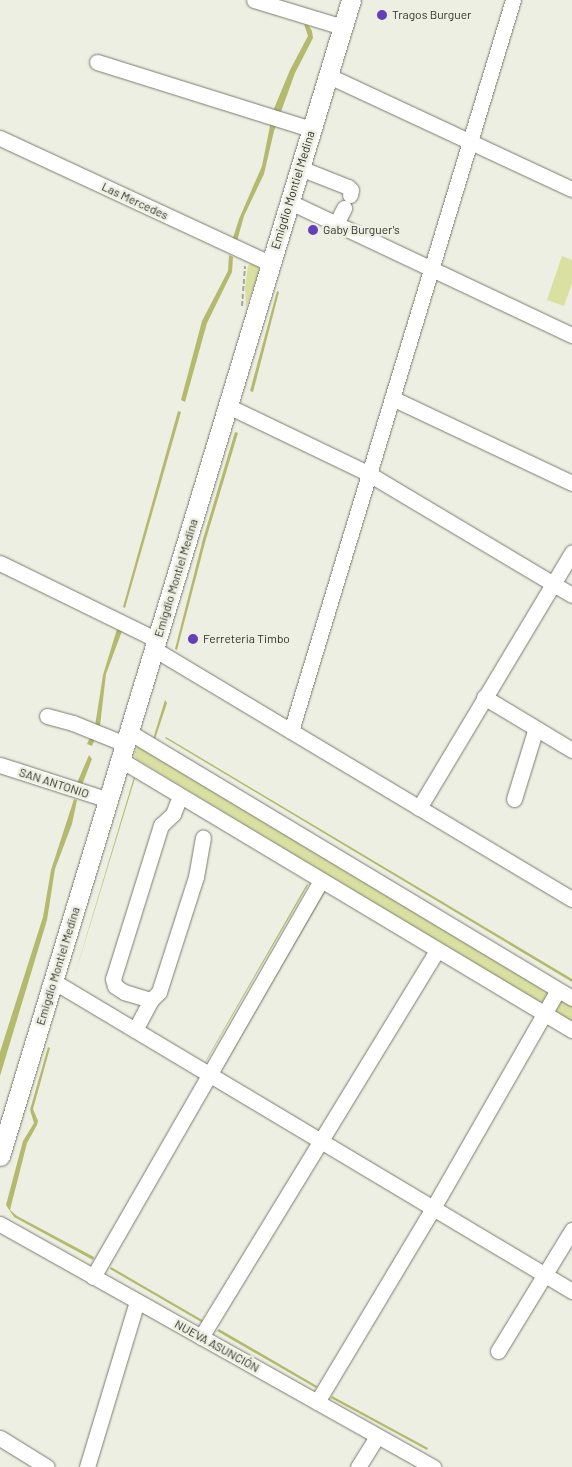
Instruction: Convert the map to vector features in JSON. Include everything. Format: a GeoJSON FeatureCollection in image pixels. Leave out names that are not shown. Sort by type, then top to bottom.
{"type":"FeatureCollection","features":[{"type":"Feature","properties":{"kind":"main road","name":"Emigdio Montiel Medina"},"geometry":{"type":"LineString","coordinates":[[0,1156],[6,1117],[53,981],[109,800],[351,0]]}},
{"type":"Feature","properties":{"kind":"street"},"geometry":{"type":"LineString","coordinates":[[254,0],[342,27]]}},
{"type":"Feature","properties":{"kind":"street"},"geometry":{"type":"LineString","coordinates":[[291,732],[513,0]]}},
{"type":"Feature","properties":{"kind":"street"},"geometry":{"type":"LineString","coordinates":[[97,62],[311,129]]}},
{"type":"Feature","properties":{"kind":"street"},"geometry":{"type":"LineString","coordinates":[[327,75],[572,190]]}},
{"type":"Feature","properties":{"kind":"street","name":"Las Mercedes"},"geometry":{"type":"LineString","coordinates":[[0,138],[271,264]]}},
{"type":"Feature","properties":{"kind":"street"},"geometry":{"type":"LineString","coordinates":[[300,168],[348,187],[351,190],[336,224]]}},
{"type":"Feature","properties":{"kind":"street"},"geometry":{"type":"LineString","coordinates":[[290,202],[572,335]]}},
{"type":"Feature","properties":{"kind":"street"},"geometry":{"type":"LineString","coordinates":[[392,398],[572,483]]}},
{"type":"Feature","properties":{"kind":"street"},"geometry":{"type":"LineString","coordinates":[[228,406],[369,474],[572,595]]}},
{"type":"Feature","properties":{"kind":"street"},"geometry":{"type":"LineString","coordinates":[[419,808],[572,552]]}},
{"type":"Feature","properties":{"kind":"street"},"geometry":{"type":"LineString","coordinates":[[0,563],[155,645],[291,732],[572,899]]}},
{"type":"Feature","properties":{"kind":"street"},"geometry":{"type":"LineString","coordinates":[[484,697],[572,750]]}},
{"type":"Feature","properties":{"kind":"street"},"geometry":{"type":"LineString","coordinates":[[47,716],[73,723],[125,746],[572,998]]}},
{"type":"Feature","properties":{"kind":"street"},"geometry":{"type":"LineString","coordinates":[[514,799],[536,728]]}},
{"type":"Feature","properties":{"kind":"street"},"geometry":{"type":"LineString","coordinates":[[125,746],[180,796],[572,1030]]}},
{"type":"Feature","properties":{"kind":"street","name":"SAN ANTONIO"},"geometry":{"type":"LineString","coordinates":[[0,765],[109,800]]}},
{"type":"Feature","properties":{"kind":"street"},"geometry":{"type":"LineString","coordinates":[[104,1011],[115,986],[113,979],[161,825],[173,814],[180,796]]}},
{"type":"Feature","properties":{"kind":"street"},"geometry":{"type":"LineString","coordinates":[[135,1030],[151,1000],[158,992],[196,877],[203,838]]}},
{"type":"Feature","properties":{"kind":"street"},"geometry":{"type":"LineString","coordinates":[[93,1277],[321,880]]}},
{"type":"Feature","properties":{"kind":"street"},"geometry":{"type":"LineString","coordinates":[[201,1337],[438,950]]}},
{"type":"Feature","properties":{"kind":"street"},"geometry":{"type":"LineString","coordinates":[[53,981],[572,1291]]}},
{"type":"Feature","properties":{"kind":"street"},"geometry":{"type":"LineString","coordinates":[[115,986],[132,996],[151,1000]]}},
{"type":"Feature","properties":{"kind":"street"},"geometry":{"type":"LineString","coordinates":[[317,1402],[433,1208],[546,1014],[558,990]]}},
{"type":"Feature","properties":{"kind":"street","name":"NUEVA ASUNCIÓN"},"geometry":{"type":"LineString","coordinates":[[0,1224],[433,1467]]}},
{"type":"Feature","properties":{"kind":"street"},"geometry":{"type":"LineString","coordinates":[[498,1351],[572,1230]]}},
{"type":"Feature","properties":{"kind":"street"},"geometry":{"type":"LineString","coordinates":[[87,1467],[137,1301]]}},
{"type":"Feature","properties":{"kind":"street"},"geometry":{"type":"LineString","coordinates":[[358,1467],[377,1436]]}},
{"type":"Feature","properties":{"kind":"street"},"geometry":{"type":"LineString","coordinates":[[0,1438],[47,1467]]}},
{"type":"Feature","properties":{"kind":"path"},"geometry":{"type":"LineString","coordinates":[[244,252],[246,258],[242,306],[250,332]]}},
{"type":"Feature","properties":{"kind":"shaded area"},"geometry":{"type":"Polygon","coordinates":[[[304,24],[309,26],[313,38],[295,73],[274,131],[264,174],[244,216],[237,241],[233,238],[239,219],[262,166],[273,111],[290,70],[308,36],[304,24]]]}},
{"type":"Feature","properties":{"kind":"shaded area"},"geometry":{"type":"Polygon","coordinates":[[[229,255],[233,257],[232,272],[207,323],[185,402],[181,400],[202,321],[228,271],[229,255]]]}},
{"type":"Feature","properties":{"kind":"shaded area"},"geometry":{"type":"Polygon","coordinates":[[[562,256],[572,260],[572,283],[564,306],[547,300],[562,256]]]}},
{"type":"Feature","properties":{"kind":"shaded area"},"geometry":{"type":"Polygon","coordinates":[[[251,263],[258,266],[259,273],[246,307],[245,287],[248,266],[251,263]]]}},
{"type":"Feature","properties":{"kind":"shaded area"},"geometry":{"type":"Polygon","coordinates":[[[277,291],[279,292],[253,392],[250,391],[277,291]]]}},
{"type":"Feature","properties":{"kind":"shaded area"},"geometry":{"type":"Polygon","coordinates":[[[178,411],[181,412],[125,608],[123,607],[178,411]]]}},
{"type":"Feature","properties":{"kind":"shaded area"},"geometry":{"type":"Polygon","coordinates":[[[235,432],[238,433],[206,539],[177,650],[175,649],[203,539],[235,432]]]}},
{"type":"Feature","properties":{"kind":"shaded area"},"geometry":{"type":"Polygon","coordinates":[[[117,629],[122,631],[106,674],[100,726],[92,746],[87,744],[95,726],[103,675],[117,629]]]}},
{"type":"Feature","properties":{"kind":"shaded area"},"geometry":{"type":"Polygon","coordinates":[[[165,700],[167,703],[155,739],[153,739],[165,700]]]}},
{"type":"Feature","properties":{"kind":"shaded area"},"geometry":{"type":"Polygon","coordinates":[[[165,738],[572,979],[572,982],[165,738]]]}},
{"type":"Feature","properties":{"kind":"shaded area"},"geometry":{"type":"Polygon","coordinates":[[[138,745],[572,1004],[572,1022],[136,759],[134,754],[138,745]]]}},
{"type":"Feature","properties":{"kind":"shaded area"},"geometry":{"type":"Polygon","coordinates":[[[89,755],[92,759],[82,785],[77,783],[89,755]]]}},
{"type":"Feature","properties":{"kind":"shaded area"},"geometry":{"type":"Polygon","coordinates":[[[134,777],[135,778],[73,981],[134,777]]]}},
{"type":"Feature","properties":{"kind":"shaded area"},"geometry":{"type":"Polygon","coordinates":[[[74,799],[77,800],[72,824],[55,869],[47,920],[0,1076],[0,1052],[43,917],[51,870],[74,799]]]}},
{"type":"Feature","properties":{"kind":"shaded area"},"geometry":{"type":"Polygon","coordinates":[[[308,885],[205,1063],[205,1062],[308,885]]]}},
{"type":"Feature","properties":{"kind":"shaded area"},"geometry":{"type":"Polygon","coordinates":[[[325,892],[223,1068],[222,1067],[325,892]]]}},
{"type":"Feature","properties":{"kind":"shaded area"},"geometry":{"type":"Polygon","coordinates":[[[48,1047],[50,1048],[33,1109],[38,1121],[27,1143],[10,1210],[17,1216],[94,1257],[93,1260],[14,1217],[6,1205],[23,1141],[34,1123],[30,1110],[48,1047]]]}},
{"type":"Feature","properties":{"kind":"shaded area"},"geometry":{"type":"Polygon","coordinates":[[[111,1267],[204,1321],[203,1323],[110,1269],[111,1267]]]}},
{"type":"Feature","properties":{"kind":"shaded area"},"geometry":{"type":"Polygon","coordinates":[[[219,1329],[317,1386],[316,1388],[217,1331],[219,1329]]]}},
{"type":"Feature","properties":{"kind":"shaded area"},"geometry":{"type":"Polygon","coordinates":[[[332,1396],[428,1448],[427,1450],[331,1398],[332,1396]]]}},
{"type":"Feature","properties":{"kind":"place","name":"Tragos Burguer"},"geometry":{"type":"Point","coordinates":[382,15]}},
{"type":"Feature","properties":{"kind":"place","name":"Gaby Burguer's"},"geometry":{"type":"Point","coordinates":[313,230]}},
{"type":"Feature","properties":{"kind":"place","name":"Ferreteria Timbo"},"geometry":{"type":"Point","coordinates":[193,639]}}]}
